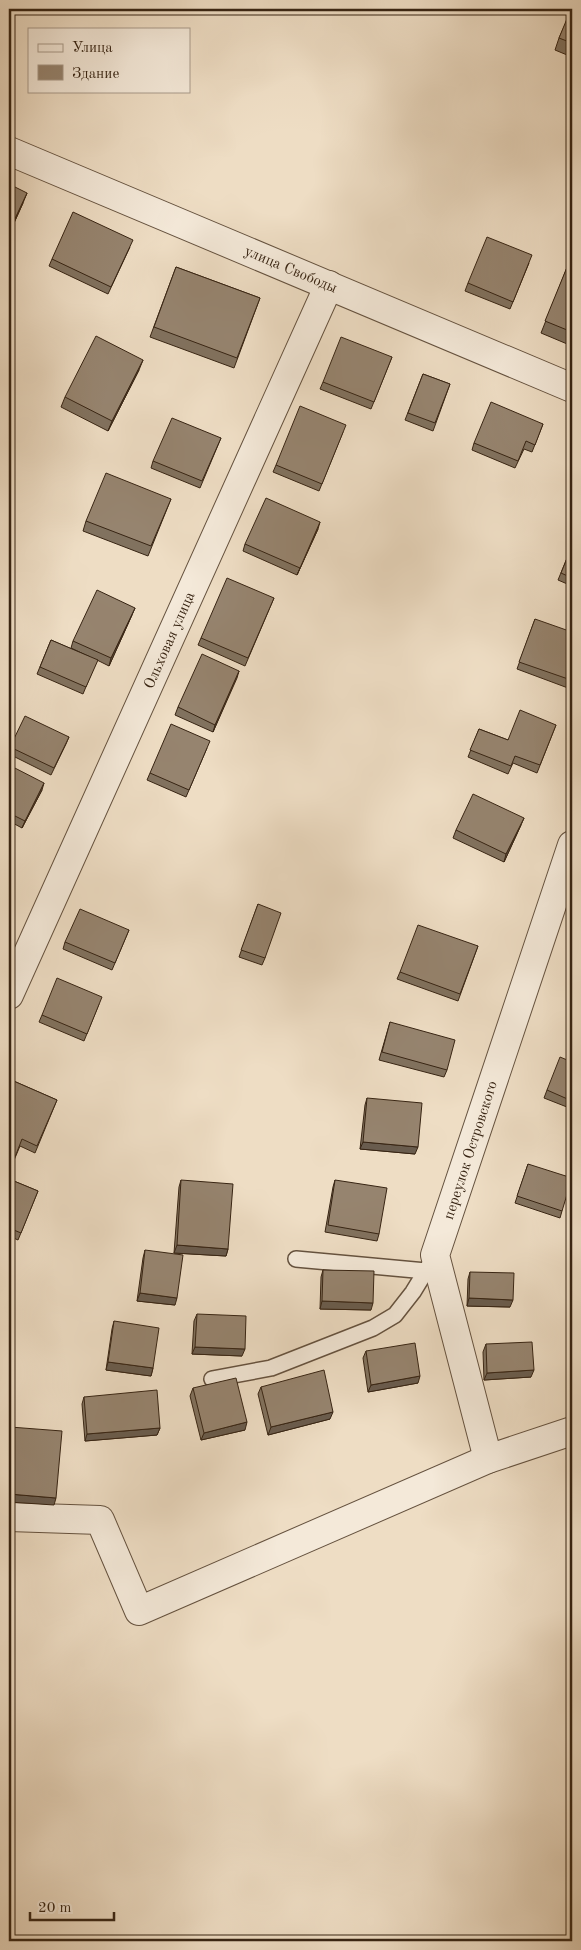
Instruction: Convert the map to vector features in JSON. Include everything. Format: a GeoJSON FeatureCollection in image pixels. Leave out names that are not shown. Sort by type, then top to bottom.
{"type":"FeatureCollection","features":[{"type":"Feature","properties":{"kind":"street","name":"улица Свободы"},"geometry":{"type":"LineString","coordinates":[[9,151],[572,388]]}},
{"type":"Feature","properties":{"kind":"street","name":"Ольховая улица"},"geometry":{"type":"LineString","coordinates":[[9,996],[329,285]]}},
{"type":"Feature","properties":{"kind":"street","name":"переулок Островского"},"geometry":{"type":"LineString","coordinates":[[430,1263],[572,845]]}},
{"type":"Feature","properties":{"kind":"street"},"geometry":{"type":"LineString","coordinates":[[430,1263],[488,1459]]}},
{"type":"Feature","properties":{"kind":"street"},"geometry":{"type":"LineString","coordinates":[[9,1517],[100,1520],[139,1612],[488,1459],[572,1431]]}},
{"type":"Feature","properties":{"kind":"lane"},"geometry":{"type":"LineString","coordinates":[[296,1259],[430,1263]]}},
{"type":"Feature","properties":{"kind":"lane"},"geometry":{"type":"LineString","coordinates":[[212,1379],[271,1368],[373,1328],[395,1314],[430,1263]]}},
{"type":"Feature","properties":{"kind":"building"},"geometry":{"type":"Polygon","coordinates":[[[572,9],[572,43],[559,38],[572,9]]]}},
{"type":"Feature","properties":{"kind":"building"},"geometry":{"type":"Polygon","coordinates":[[[9,184],[27,193],[12,225],[9,224],[9,184]]]}},
{"type":"Feature","properties":{"kind":"building"},"geometry":{"type":"Polygon","coordinates":[[[73,212],[133,240],[111,287],[52,259],[73,212]]]}},
{"type":"Feature","properties":{"kind":"building"},"geometry":{"type":"Polygon","coordinates":[[[487,237],[532,255],[513,302],[468,283],[487,237]]]}},
{"type":"Feature","properties":{"kind":"building"},"geometry":{"type":"Polygon","coordinates":[[[572,255],[572,332],[545,321],[572,255]]]}},
{"type":"Feature","properties":{"kind":"building"},"geometry":{"type":"Polygon","coordinates":[[[176,267],[260,298],[237,358],[154,327],[176,267]]]}},
{"type":"Feature","properties":{"kind":"building"},"geometry":{"type":"Polygon","coordinates":[[[96,336],[143,360],[112,421],[65,397],[96,336]]]}},
{"type":"Feature","properties":{"kind":"building"},"geometry":{"type":"Polygon","coordinates":[[[341,337],[392,357],[374,402],[323,382],[341,337]]]}},
{"type":"Feature","properties":{"kind":"building"},"geometry":{"type":"Polygon","coordinates":[[[423,374],[450,384],[435,423],[408,413],[423,374]]]}},
{"type":"Feature","properties":{"kind":"building"},"geometry":{"type":"Polygon","coordinates":[[[491,402],[543,424],[535,445],[526,441],[518,461],[474,443],[491,402]]]}},
{"type":"Feature","properties":{"kind":"building"},"geometry":{"type":"Polygon","coordinates":[[[300,406],[346,425],[322,484],[276,465],[300,406]]]}},
{"type":"Feature","properties":{"kind":"building"},"geometry":{"type":"Polygon","coordinates":[[[172,418],[221,438],[202,481],[153,461],[172,418]]]}},
{"type":"Feature","properties":{"kind":"building"},"geometry":{"type":"Polygon","coordinates":[[[106,473],[171,499],[151,546],[86,521],[106,473]]]}},
{"type":"Feature","properties":{"kind":"building"},"geometry":{"type":"Polygon","coordinates":[[[266,498],[320,522],[300,568],[245,544],[266,498]]]}},
{"type":"Feature","properties":{"kind":"building"},"geometry":{"type":"Polygon","coordinates":[[[572,546],[572,578],[561,573],[572,546]]]}},
{"type":"Feature","properties":{"kind":"building"},"geometry":{"type":"Polygon","coordinates":[[[227,578],[274,598],[248,658],[201,638],[227,578]]]}},
{"type":"Feature","properties":{"kind":"building"},"geometry":{"type":"Polygon","coordinates":[[[97,590],[135,608],[111,658],[73,641],[97,590]]]}},
{"type":"Feature","properties":{"kind":"building"},"geometry":{"type":"Polygon","coordinates":[[[535,619],[572,632],[571,680],[519,662],[535,619]]]}},
{"type":"Feature","properties":{"kind":"building"},"geometry":{"type":"Polygon","coordinates":[[[51,640],[98,660],[86,687],[40,667],[51,640]]]}},
{"type":"Feature","properties":{"kind":"building"},"geometry":{"type":"Polygon","coordinates":[[[202,654],[239,671],[215,725],[178,707],[202,654]]]}},
{"type":"Feature","properties":{"kind":"building"},"geometry":{"type":"Polygon","coordinates":[[[520,710],[556,725],[540,765],[515,756],[511,766],[470,750],[479,729],[508,740],[520,710]]]}},
{"type":"Feature","properties":{"kind":"building"},"geometry":{"type":"Polygon","coordinates":[[[25,716],[69,737],[54,768],[10,747],[25,716]]]}},
{"type":"Feature","properties":{"kind":"building"},"geometry":{"type":"Polygon","coordinates":[[[171,724],[210,741],[189,790],[150,773],[171,724]]]}},
{"type":"Feature","properties":{"kind":"building"},"geometry":{"type":"Polygon","coordinates":[[[9,765],[44,783],[25,821],[9,813],[9,765]]]}},
{"type":"Feature","properties":{"kind":"building"},"geometry":{"type":"Polygon","coordinates":[[[473,794],[524,818],[506,854],[456,830],[473,794]]]}},
{"type":"Feature","properties":{"kind":"building"},"geometry":{"type":"Polygon","coordinates":[[[258,904],[281,913],[265,958],[241,950],[258,904]]]}},
{"type":"Feature","properties":{"kind":"building"},"geometry":{"type":"Polygon","coordinates":[[[80,909],[129,930],[115,963],[65,942],[80,909]]]}},
{"type":"Feature","properties":{"kind":"building"},"geometry":{"type":"Polygon","coordinates":[[[418,925],[478,946],[460,994],[400,972],[418,925]]]}},
{"type":"Feature","properties":{"kind":"building"},"geometry":{"type":"Polygon","coordinates":[[[57,978],[102,997],[87,1034],[42,1015],[57,978]]]}},
{"type":"Feature","properties":{"kind":"building"},"geometry":{"type":"Polygon","coordinates":[[[390,1022],[455,1040],[447,1070],[382,1052],[390,1022]]]}},
{"type":"Feature","properties":{"kind":"building"},"geometry":{"type":"Polygon","coordinates":[[[560,1057],[572,1062],[572,1101],[547,1090],[560,1057]]]}},
{"type":"Feature","properties":{"kind":"building"},"geometry":{"type":"Polygon","coordinates":[[[9,1079],[57,1100],[37,1146],[22,1139],[15,1157],[9,1155],[9,1079]]]}},
{"type":"Feature","properties":{"kind":"building"},"geometry":{"type":"Polygon","coordinates":[[[367,1098],[422,1103],[418,1147],[363,1142],[367,1098]]]}},
{"type":"Feature","properties":{"kind":"building"},"geometry":{"type":"Polygon","coordinates":[[[528,1164],[572,1178],[562,1211],[517,1196],[528,1164]]]}},
{"type":"Feature","properties":{"kind":"building"},"geometry":{"type":"Polygon","coordinates":[[[9,1179],[38,1191],[21,1233],[9,1228],[9,1179]]]}},
{"type":"Feature","properties":{"kind":"building"},"geometry":{"type":"Polygon","coordinates":[[[181,1180],[233,1184],[228,1249],[177,1245],[181,1180]]]}},
{"type":"Feature","properties":{"kind":"building"},"geometry":{"type":"Polygon","coordinates":[[[335,1180],[387,1188],[379,1234],[328,1225],[335,1180]]]}},
{"type":"Feature","properties":{"kind":"building"},"geometry":{"type":"Polygon","coordinates":[[[145,1250],[183,1255],[177,1298],[140,1293],[145,1250]]]}},
{"type":"Feature","properties":{"kind":"building"},"geometry":{"type":"Polygon","coordinates":[[[323,1270],[374,1271],[373,1303],[322,1301],[323,1270]]]}},
{"type":"Feature","properties":{"kind":"building"},"geometry":{"type":"Polygon","coordinates":[[[470,1272],[514,1273],[513,1300],[469,1298],[470,1272]]]}},
{"type":"Feature","properties":{"kind":"building"},"geometry":{"type":"Polygon","coordinates":[[[197,1314],[246,1316],[245,1349],[195,1347],[197,1314]]]}},
{"type":"Feature","properties":{"kind":"building"},"geometry":{"type":"Polygon","coordinates":[[[114,1321],[159,1328],[153,1368],[108,1362],[114,1321]]]}},
{"type":"Feature","properties":{"kind":"building"},"geometry":{"type":"Polygon","coordinates":[[[532,1342],[534,1370],[487,1373],[486,1344],[532,1342]]]}},
{"type":"Feature","properties":{"kind":"building"},"geometry":{"type":"Polygon","coordinates":[[[415,1343],[420,1376],[371,1385],[366,1351],[415,1343]]]}},
{"type":"Feature","properties":{"kind":"building"},"geometry":{"type":"Polygon","coordinates":[[[324,1370],[333,1412],[271,1427],[261,1387],[324,1370]]]}},
{"type":"Feature","properties":{"kind":"building"},"geometry":{"type":"Polygon","coordinates":[[[236,1378],[247,1422],[204,1433],[193,1388],[236,1378]]]}},
{"type":"Feature","properties":{"kind":"building"},"geometry":{"type":"Polygon","coordinates":[[[157,1390],[160,1428],[87,1434],[84,1397],[157,1390]]]}},
{"type":"Feature","properties":{"kind":"building"},"geometry":{"type":"Polygon","coordinates":[[[10,1427],[62,1431],[56,1498],[9,1494],[10,1427]]]}}]}
